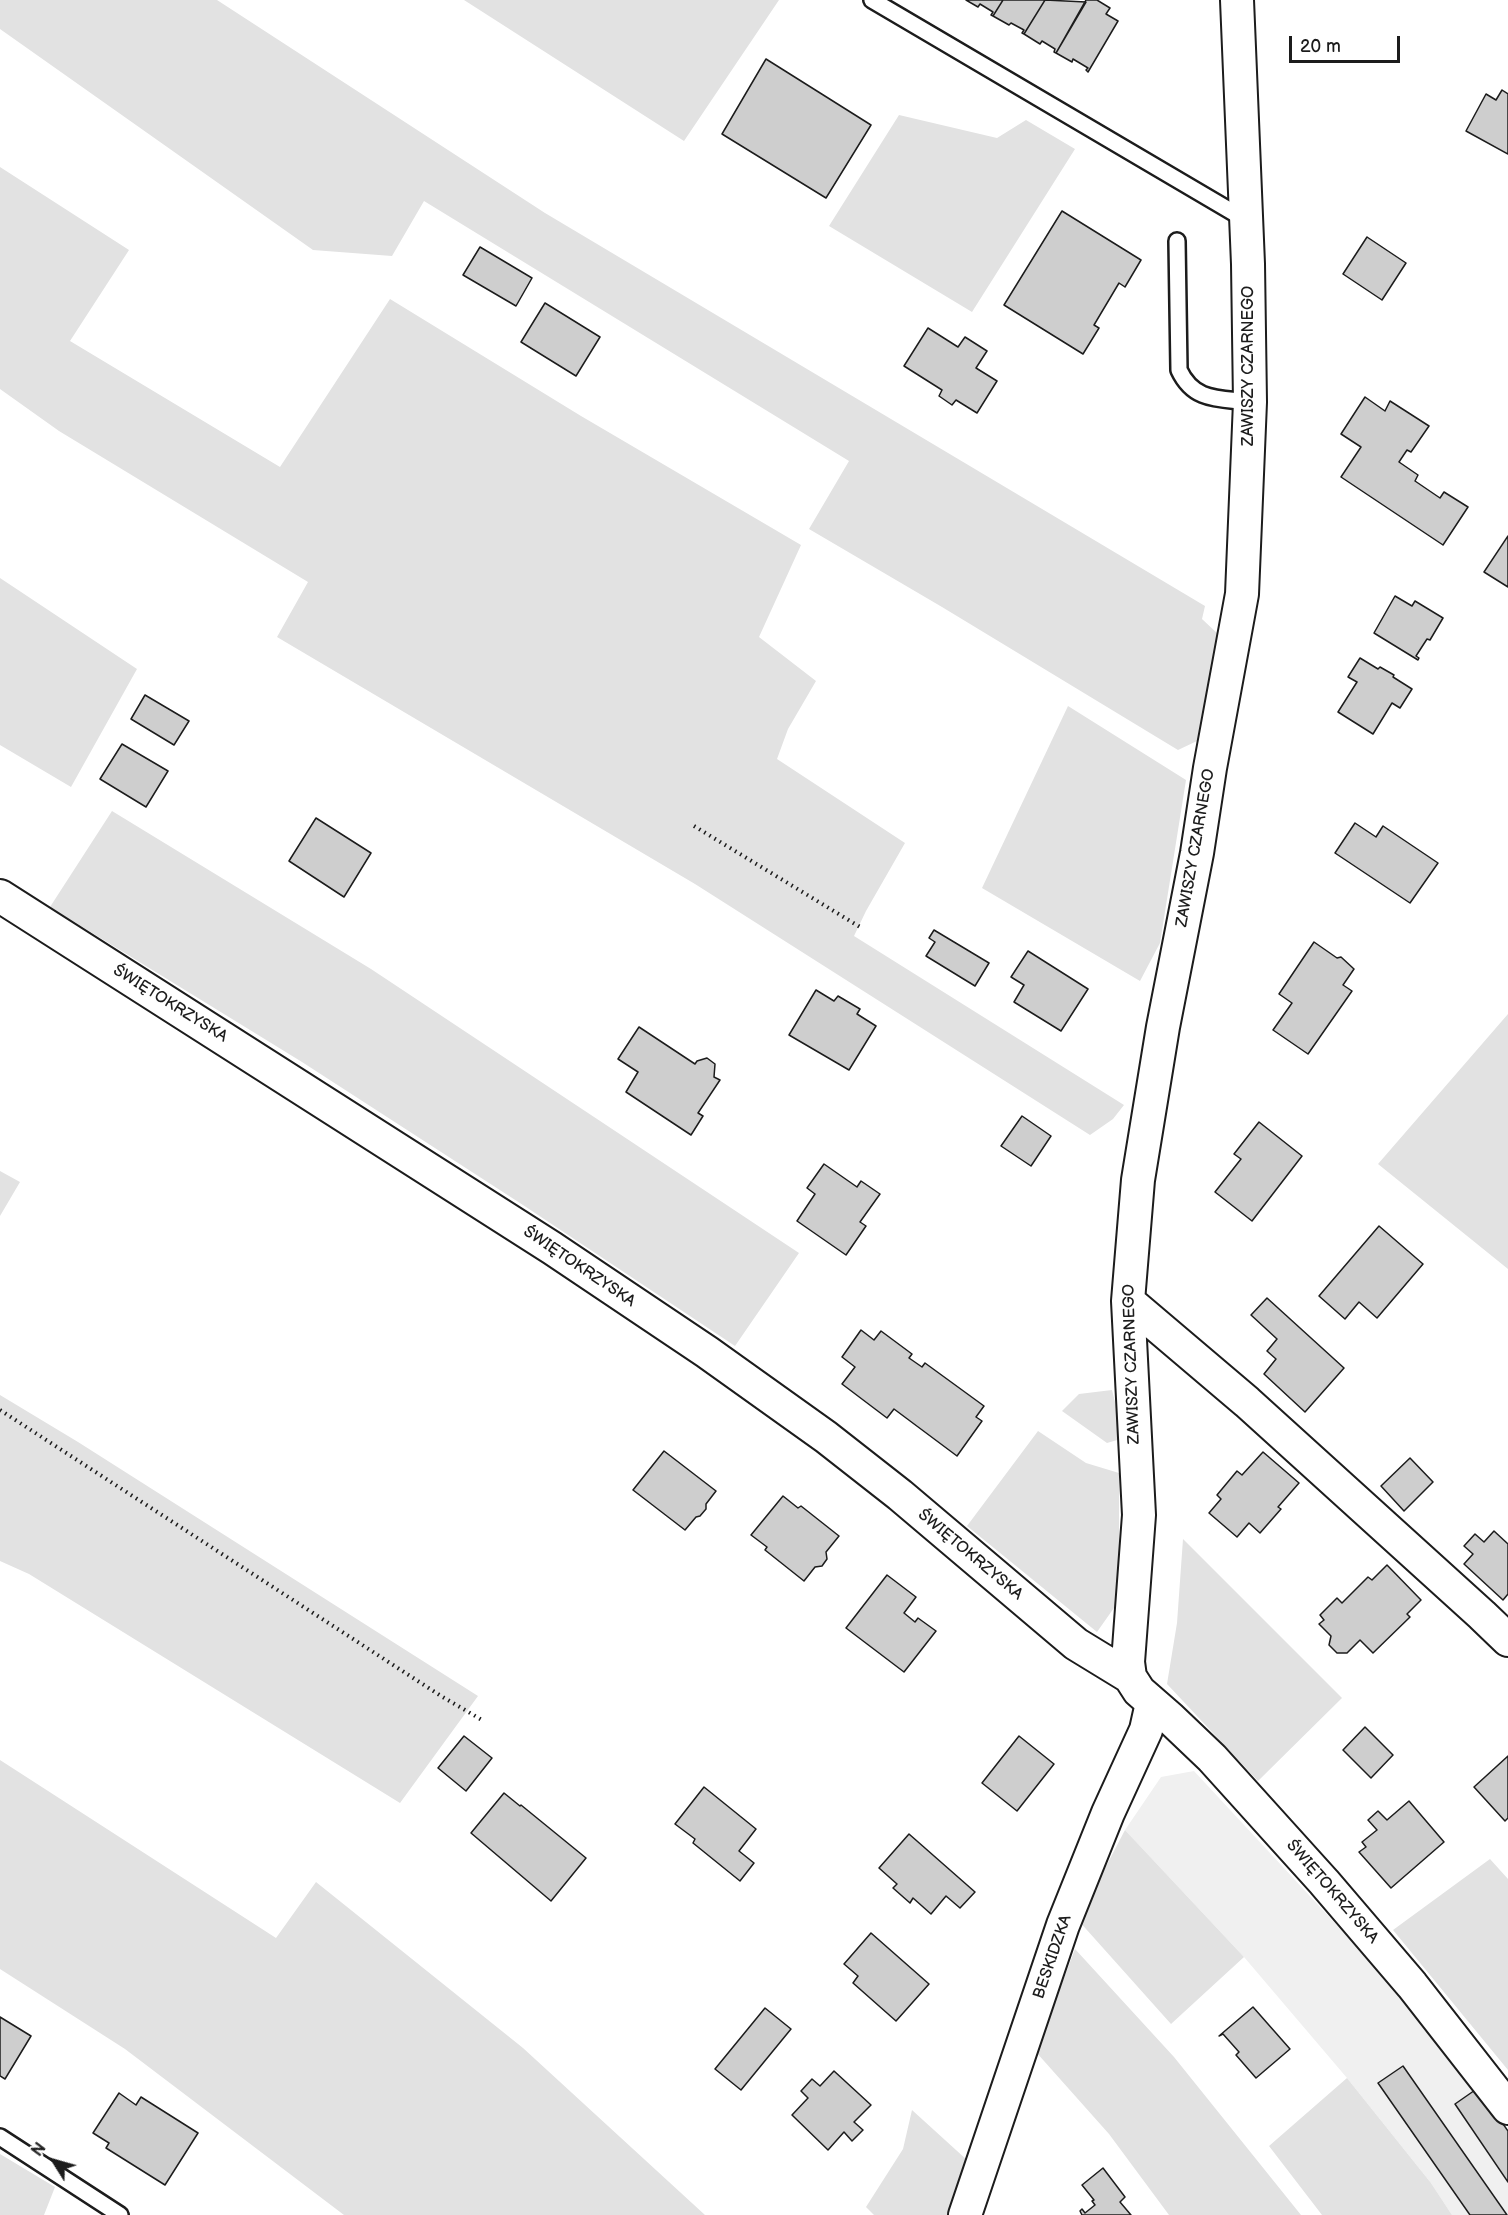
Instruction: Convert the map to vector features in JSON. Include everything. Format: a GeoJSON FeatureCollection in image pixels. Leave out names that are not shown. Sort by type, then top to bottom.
{"type":"FeatureCollection","features":[{"type":"Feature","properties":{"kind":"street","name":"ZAWISZY CZARNEGO"},"geometry":{"type":"LineString","coordinates":[[1140,1690],[1128,1643],[1139,1515],[1128,1301],[1138,1180],[1163,1027],[1197,853],[1242,594],[1250,402],[1246,220],[1237,0]]}},
{"type":"Feature","properties":{"kind":"street","name":"ŚWIĘTOKRZYSKA"},"geometry":{"type":"LineString","coordinates":[[0,896],[552,1248],[707,1352],[826,1437],[900,1495],[1076,1644],[1140,1690],[1212,1758],[1324,1882],[1412,1985],[1508,2108]]}},
{"type":"Feature","properties":{"kind":"street"},"geometry":{"type":"LineString","coordinates":[[1128,1301],[1247,1402],[1508,1640]]}},
{"type":"Feature","properties":{"kind":"street","name":"BESKIDZKA"},"geometry":{"type":"LineString","coordinates":[[965,2215],[1063,1925],[1108,1813],[1146,1730],[1140,1690]]}},
{"type":"Feature","properties":{"kind":"lane"},"geometry":{"type":"LineString","coordinates":[[872,0],[1246,220]]}},
{"type":"Feature","properties":{"kind":"lane"},"geometry":{"type":"LineString","coordinates":[[1177,241],[1177,358],[1182,376],[1194,391],[1205,397],[1250,402]]}},
{"type":"Feature","properties":{"kind":"lane"},"geometry":{"type":"LineString","coordinates":[[0,2137],[120,2215]]}},
{"type":"Feature","properties":{"kind":"path"},"geometry":{"type":"LineString","coordinates":[[694,826],[860,927]]}},
{"type":"Feature","properties":{"kind":"path"},"geometry":{"type":"LineString","coordinates":[[0,1410],[431,1690],[482,1720]]}},
{"type":"Feature","properties":{"kind":"shaded area"},"geometry":{"type":"Polygon","coordinates":[[[0,0],[217,0],[545,213],[1205,606],[1202,619],[1218,634],[1197,741],[1178,750],[809,529],[849,461],[424,201],[392,256],[313,250],[0,29],[0,0]]]}},
{"type":"Feature","properties":{"kind":"shaded area"},"geometry":{"type":"Polygon","coordinates":[[[464,0],[779,0],[684,141],[464,0]]]}},
{"type":"Feature","properties":{"kind":"shaded area"},"geometry":{"type":"Polygon","coordinates":[[[899,115],[997,138],[1026,120],[1075,149],[972,312],[829,226],[899,115]]]}},
{"type":"Feature","properties":{"kind":"shaded area"},"geometry":{"type":"Polygon","coordinates":[[[0,167],[129,250],[70,341],[280,467],[390,299],[581,416],[801,545],[759,637],[816,681],[788,729],[777,759],[905,843],[854,936],[1124,1105],[1113,1119],[1090,1135],[695,884],[277,637],[308,582],[59,431],[0,389],[0,167]]]}},
{"type":"Feature","properties":{"kind":"shaded area"},"geometry":{"type":"Polygon","coordinates":[[[0,578],[137,669],[71,787],[0,745],[0,578]]]}},
{"type":"Feature","properties":{"kind":"shaded area"},"geometry":{"type":"Polygon","coordinates":[[[1068,706],[1186,780],[1160,943],[1140,981],[982,888],[1068,706]]]}},
{"type":"Feature","properties":{"kind":"shaded area"},"geometry":{"type":"Polygon","coordinates":[[[112,811],[371,969],[799,1253],[735,1346],[302,1062],[50,907],[112,811]]]}},
{"type":"Feature","properties":{"kind":"shaded area"},"geometry":{"type":"Polygon","coordinates":[[[1508,1014],[1508,1269],[1378,1164],[1508,1014]]]}},
{"type":"Feature","properties":{"kind":"shaded area"},"geometry":{"type":"Polygon","coordinates":[[[0,1171],[20,1182],[0,1216],[0,1171]]]}},
{"type":"Feature","properties":{"kind":"shaded area"},"geometry":{"type":"Polygon","coordinates":[[[1112,1390],[1124,1438],[1107,1443],[1062,1411],[1079,1394],[1112,1390]]]}},
{"type":"Feature","properties":{"kind":"shaded area"},"geometry":{"type":"Polygon","coordinates":[[[0,1395],[478,1696],[400,1803],[29,1574],[0,1561],[0,1395]]]}},
{"type":"Feature","properties":{"kind":"shaded area"},"geometry":{"type":"Polygon","coordinates":[[[1038,1431],[1086,1463],[1119,1473],[1119,1561],[1116,1605],[1097,1632],[967,1526],[1038,1431]]]}},
{"type":"Feature","properties":{"kind":"shaded area"},"geometry":{"type":"Polygon","coordinates":[[[1183,1539],[1342,1698],[1258,1781],[1167,1684],[1177,1623],[1183,1539]]]}},
{"type":"Feature","properties":{"kind":"shaded area"},"geometry":{"type":"Polygon","coordinates":[[[0,1760],[276,1938],[316,1882],[523,2048],[705,2215],[344,2215],[125,2049],[0,1969],[0,1760]]]}},
{"type":"Feature","properties":{"kind":"shaded area"},"geometry":{"type":"Polygon","coordinates":[[[1194,1771],[1371,1962],[1474,2086],[1508,2134],[1508,2215],[1452,2215],[1431,2183],[1347,2078],[1244,1957],[1125,1830],[1161,1777],[1194,1771]]]}},
{"type":"Feature","properties":{"kind":"shaded area"},"geometry":{"type":"Polygon","coordinates":[[[1125,1830],[1244,1957],[1171,2024],[1078,1920],[1125,1830]]]}},
{"type":"Feature","properties":{"kind":"shaded area"},"geometry":{"type":"Polygon","coordinates":[[[1490,1859],[1508,1879],[1508,2070],[1393,1930],[1490,1859]]]}},
{"type":"Feature","properties":{"kind":"shaded area"},"geometry":{"type":"Polygon","coordinates":[[[1075,1949],[1174,2057],[1301,2215],[1169,2215],[1109,2134],[1036,2052],[1075,1949]]]}},
{"type":"Feature","properties":{"kind":"shaded area"},"geometry":{"type":"Polygon","coordinates":[[[1347,2078],[1431,2183],[1452,2215],[1322,2215],[1269,2146],[1347,2078]]]}},
{"type":"Feature","properties":{"kind":"shaded area"},"geometry":{"type":"Polygon","coordinates":[[[912,2110],[967,2160],[950,2215],[874,2215],[866,2207],[903,2149],[912,2110]]]}},
{"type":"Feature","properties":{"kind":"shaded area"},"geometry":{"type":"Polygon","coordinates":[[[0,2154],[55,2187],[44,2215],[0,2215],[0,2154]]]}},
{"type":"Feature","properties":{"kind":"building"},"geometry":{"type":"Polygon","coordinates":[[[966,0],[1003,0],[993,16],[991,15],[993,12],[980,4],[978,7],[966,0]]]}},
{"type":"Feature","properties":{"kind":"building"},"geometry":{"type":"Polygon","coordinates":[[[1003,0],[1045,0],[1024,34],[1022,33],[1024,30],[993,16],[1003,0]]]}},
{"type":"Feature","properties":{"kind":"building"},"geometry":{"type":"Polygon","coordinates":[[[1045,0],[1086,2],[1056,53],[1055,49],[1042,41],[1040,44],[1024,34],[1045,0]]]}},
{"type":"Feature","properties":{"kind":"building"},"geometry":{"type":"Polygon","coordinates":[[[1086,0],[1097,0],[1110,8],[1106,14],[1118,21],[1088,72],[1086,70],[1088,68],[1073,59],[1072,62],[1056,53],[1086,0]]]}},
{"type":"Feature","properties":{"kind":"building"},"geometry":{"type":"Polygon","coordinates":[[[766,59],[871,125],[826,198],[722,134],[766,59]]]}},
{"type":"Feature","properties":{"kind":"building"},"geometry":{"type":"Polygon","coordinates":[[[1502,90],[1508,94],[1508,154],[1466,131],[1486,94],[1496,100],[1502,90]]]}},
{"type":"Feature","properties":{"kind":"building"},"geometry":{"type":"Polygon","coordinates":[[[1062,211],[1141,260],[1125,287],[1119,283],[1094,325],[1099,328],[1083,354],[1004,305],[1062,211]]]}},
{"type":"Feature","properties":{"kind":"building"},"geometry":{"type":"Polygon","coordinates":[[[1367,237],[1406,263],[1382,300],[1343,274],[1367,237]]]}},
{"type":"Feature","properties":{"kind":"building"},"geometry":{"type":"Polygon","coordinates":[[[480,247],[532,278],[516,306],[463,275],[480,247]]]}},
{"type":"Feature","properties":{"kind":"building"},"geometry":{"type":"Polygon","coordinates":[[[545,303],[600,337],[576,376],[521,342],[545,303]]]}},
{"type":"Feature","properties":{"kind":"building"},"geometry":{"type":"Polygon","coordinates":[[[928,328],[958,347],[965,337],[987,351],[976,368],[997,381],[977,413],[956,400],[952,405],[939,396],[942,390],[904,366],[928,328]]]}},
{"type":"Feature","properties":{"kind":"building"},"geometry":{"type":"Polygon","coordinates":[[[1365,397],[1385,411],[1390,401],[1429,426],[1411,452],[1407,450],[1399,462],[1418,475],[1415,481],[1440,498],[1444,492],[1468,507],[1443,545],[1341,477],[1361,447],[1341,434],[1365,397]]]}},
{"type":"Feature","properties":{"kind":"building"},"geometry":{"type":"Polygon","coordinates":[[[1508,536],[1508,587],[1484,572],[1508,536]]]}},
{"type":"Feature","properties":{"kind":"building"},"geometry":{"type":"Polygon","coordinates":[[[1395,596],[1412,606],[1415,601],[1443,618],[1430,640],[1427,639],[1416,656],[1418,660],[1374,633],[1395,596]]]}},
{"type":"Feature","properties":{"kind":"building"},"geometry":{"type":"Polygon","coordinates":[[[1360,658],[1394,675],[1393,677],[1412,689],[1400,708],[1392,703],[1373,734],[1338,712],[1357,682],[1348,677],[1360,658]]]}},
{"type":"Feature","properties":{"kind":"building"},"geometry":{"type":"Polygon","coordinates":[[[145,695],[189,721],[174,745],[131,719],[145,695]]]}},
{"type":"Feature","properties":{"kind":"building"},"geometry":{"type":"Polygon","coordinates":[[[122,744],[168,771],[146,807],[100,779],[122,744]]]}},
{"type":"Feature","properties":{"kind":"building"},"geometry":{"type":"Polygon","coordinates":[[[316,818],[371,853],[344,897],[289,861],[316,818]]]}},
{"type":"Feature","properties":{"kind":"building"},"geometry":{"type":"Polygon","coordinates":[[[1355,823],[1376,837],[1383,826],[1438,863],[1410,903],[1335,853],[1355,823]]]}},
{"type":"Feature","properties":{"kind":"building"},"geometry":{"type":"Polygon","coordinates":[[[934,930],[989,963],[975,986],[926,956],[935,942],[929,938],[934,930]]]}},
{"type":"Feature","properties":{"kind":"building"},"geometry":{"type":"Polygon","coordinates":[[[1314,942],[1337,958],[1341,957],[1354,969],[1343,985],[1352,991],[1308,1054],[1273,1030],[1292,1003],[1279,994],[1314,942]]]}},
{"type":"Feature","properties":{"kind":"building"},"geometry":{"type":"Polygon","coordinates":[[[1028,951],[1088,989],[1061,1031],[1014,1002],[1024,985],[1011,977],[1028,951]]]}},
{"type":"Feature","properties":{"kind":"building"},"geometry":{"type":"Polygon","coordinates":[[[816,990],[834,1001],[838,996],[860,1009],[857,1014],[876,1026],[849,1070],[789,1035],[816,990]]]}},
{"type":"Feature","properties":{"kind":"building"},"geometry":{"type":"Polygon","coordinates":[[[639,1027],[695,1064],[707,1058],[715,1064],[714,1077],[720,1080],[698,1113],[703,1116],[691,1135],[626,1092],[638,1072],[618,1059],[639,1027]]]}},
{"type":"Feature","properties":{"kind":"building"},"geometry":{"type":"Polygon","coordinates":[[[1022,1116],[1051,1136],[1031,1166],[1001,1146],[1022,1116]]]}},
{"type":"Feature","properties":{"kind":"building"},"geometry":{"type":"Polygon","coordinates":[[[1259,1122],[1302,1156],[1252,1221],[1215,1192],[1241,1159],[1234,1154],[1259,1122]]]}},
{"type":"Feature","properties":{"kind":"building"},"geometry":{"type":"Polygon","coordinates":[[[824,1164],[857,1187],[861,1181],[880,1194],[860,1222],[866,1226],[846,1255],[797,1221],[815,1194],[807,1188],[824,1164]]]}},
{"type":"Feature","properties":{"kind":"building"},"geometry":{"type":"Polygon","coordinates":[[[1379,1226],[1423,1264],[1377,1318],[1359,1302],[1345,1319],[1319,1296],[1379,1226]]]}},
{"type":"Feature","properties":{"kind":"building"},"geometry":{"type":"Polygon","coordinates":[[[1267,1298],[1344,1368],[1305,1412],[1264,1374],[1276,1359],[1267,1351],[1277,1339],[1251,1315],[1267,1298]]]}},
{"type":"Feature","properties":{"kind":"building"},"geometry":{"type":"Polygon","coordinates":[[[861,1330],[874,1340],[881,1331],[912,1354],[909,1358],[922,1367],[925,1363],[984,1406],[976,1417],[982,1421],[957,1456],[894,1409],[887,1418],[842,1384],[855,1367],[842,1357],[861,1330]]]}},
{"type":"Feature","properties":{"kind":"building"},"geometry":{"type":"Polygon","coordinates":[[[664,1451],[716,1491],[706,1504],[706,1509],[685,1530],[633,1490],[664,1451]]]}},
{"type":"Feature","properties":{"kind":"building"},"geometry":{"type":"Polygon","coordinates":[[[1263,1452],[1299,1483],[1260,1533],[1249,1523],[1237,1537],[1209,1513],[1221,1499],[1217,1495],[1237,1471],[1242,1475],[1263,1452]]]}},
{"type":"Feature","properties":{"kind":"building"},"geometry":{"type":"Polygon","coordinates":[[[1410,1458],[1433,1482],[1404,1511],[1381,1486],[1410,1458]]]}},
{"type":"Feature","properties":{"kind":"building"},"geometry":{"type":"Polygon","coordinates":[[[783,1496],[798,1508],[801,1506],[839,1536],[826,1552],[827,1559],[822,1566],[815,1567],[804,1581],[765,1550],[767,1547],[751,1535],[783,1496]]]}},
{"type":"Feature","properties":{"kind":"building"},"geometry":{"type":"Polygon","coordinates":[[[1494,1531],[1508,1544],[1508,1594],[1503,1600],[1464,1564],[1473,1554],[1464,1546],[1475,1534],[1484,1542],[1494,1531]]]}},
{"type":"Feature","properties":{"kind":"building"},"geometry":{"type":"Polygon","coordinates":[[[1387,1565],[1421,1600],[1407,1614],[1410,1617],[1373,1653],[1360,1640],[1347,1653],[1337,1653],[1329,1645],[1331,1636],[1319,1624],[1324,1620],[1320,1615],[1337,1598],[1342,1603],[1368,1577],[1372,1580],[1387,1565]]]}},
{"type":"Feature","properties":{"kind":"building"},"geometry":{"type":"Polygon","coordinates":[[[887,1575],[916,1597],[904,1613],[915,1622],[918,1618],[936,1631],[904,1672],[846,1628],[887,1575]]]}},
{"type":"Feature","properties":{"kind":"building"},"geometry":{"type":"Polygon","coordinates":[[[1365,1727],[1393,1755],[1371,1778],[1343,1750],[1365,1727]]]}},
{"type":"Feature","properties":{"kind":"building"},"geometry":{"type":"Polygon","coordinates":[[[464,1736],[492,1758],[466,1791],[438,1768],[464,1736]]]}},
{"type":"Feature","properties":{"kind":"building"},"geometry":{"type":"Polygon","coordinates":[[[1019,1736],[1054,1764],[1017,1811],[982,1783],[1019,1736]]]}},
{"type":"Feature","properties":{"kind":"building"},"geometry":{"type":"Polygon","coordinates":[[[1508,1756],[1508,1818],[1505,1821],[1474,1787],[1508,1756]]]}},
{"type":"Feature","properties":{"kind":"building"},"geometry":{"type":"Polygon","coordinates":[[[704,1787],[756,1829],[739,1851],[754,1863],[740,1881],[693,1843],[695,1839],[675,1824],[704,1787]]]}},
{"type":"Feature","properties":{"kind":"building"},"geometry":{"type":"Polygon","coordinates":[[[504,1793],[586,1858],[551,1901],[471,1833],[504,1793]]]}},
{"type":"Feature","properties":{"kind":"building"},"geometry":{"type":"Polygon","coordinates":[[[1409,1801],[1444,1842],[1391,1888],[1359,1852],[1366,1847],[1362,1842],[1377,1830],[1368,1820],[1378,1811],[1387,1820],[1409,1801]]]}},
{"type":"Feature","properties":{"kind":"building"},"geometry":{"type":"Polygon","coordinates":[[[909,1834],[975,1892],[960,1908],[946,1896],[931,1914],[913,1898],[910,1903],[893,1888],[897,1884],[879,1868],[909,1834]]]}},
{"type":"Feature","properties":{"kind":"building"},"geometry":{"type":"Polygon","coordinates":[[[871,1933],[929,1984],[896,2021],[853,1983],[858,1976],[844,1964],[871,1933]]]}},
{"type":"Feature","properties":{"kind":"building"},"geometry":{"type":"Polygon","coordinates":[[[1253,2007],[1290,2049],[1256,2078],[1236,2055],[1239,2052],[1223,2034],[1219,2036],[1253,2007]]]}},
{"type":"Feature","properties":{"kind":"building"},"geometry":{"type":"Polygon","coordinates":[[[765,2008],[791,2029],[741,2090],[715,2069],[765,2008]]]}},
{"type":"Feature","properties":{"kind":"building"},"geometry":{"type":"Polygon","coordinates":[[[0,2017],[31,2036],[5,2079],[0,2076],[0,2017]]]}},
{"type":"Feature","properties":{"kind":"building"},"geometry":{"type":"Polygon","coordinates":[[[1403,2066],[1507,2215],[1470,2215],[1378,2083],[1403,2066]]]}},
{"type":"Feature","properties":{"kind":"building"},"geometry":{"type":"Polygon","coordinates":[[[834,2071],[871,2105],[854,2122],[863,2130],[852,2141],[844,2132],[828,2150],[792,2115],[808,2098],[801,2091],[812,2079],[820,2086],[834,2071]]]}},
{"type":"Feature","properties":{"kind":"building"},"geometry":{"type":"Polygon","coordinates":[[[1478,2088],[1508,2131],[1508,2182],[1455,2104],[1478,2088]]]}},
{"type":"Feature","properties":{"kind":"building"},"geometry":{"type":"Polygon","coordinates":[[[119,2093],[136,2105],[141,2097],[198,2133],[165,2185],[106,2148],[109,2143],[93,2133],[119,2093]]]}},
{"type":"Feature","properties":{"kind":"building"},"geometry":{"type":"Polygon","coordinates":[[[1103,2168],[1125,2197],[1120,2202],[1131,2215],[1082,2215],[1080,2211],[1082,2209],[1085,2213],[1095,2205],[1092,2201],[1094,2200],[1082,2185],[1103,2168]]]}}]}
